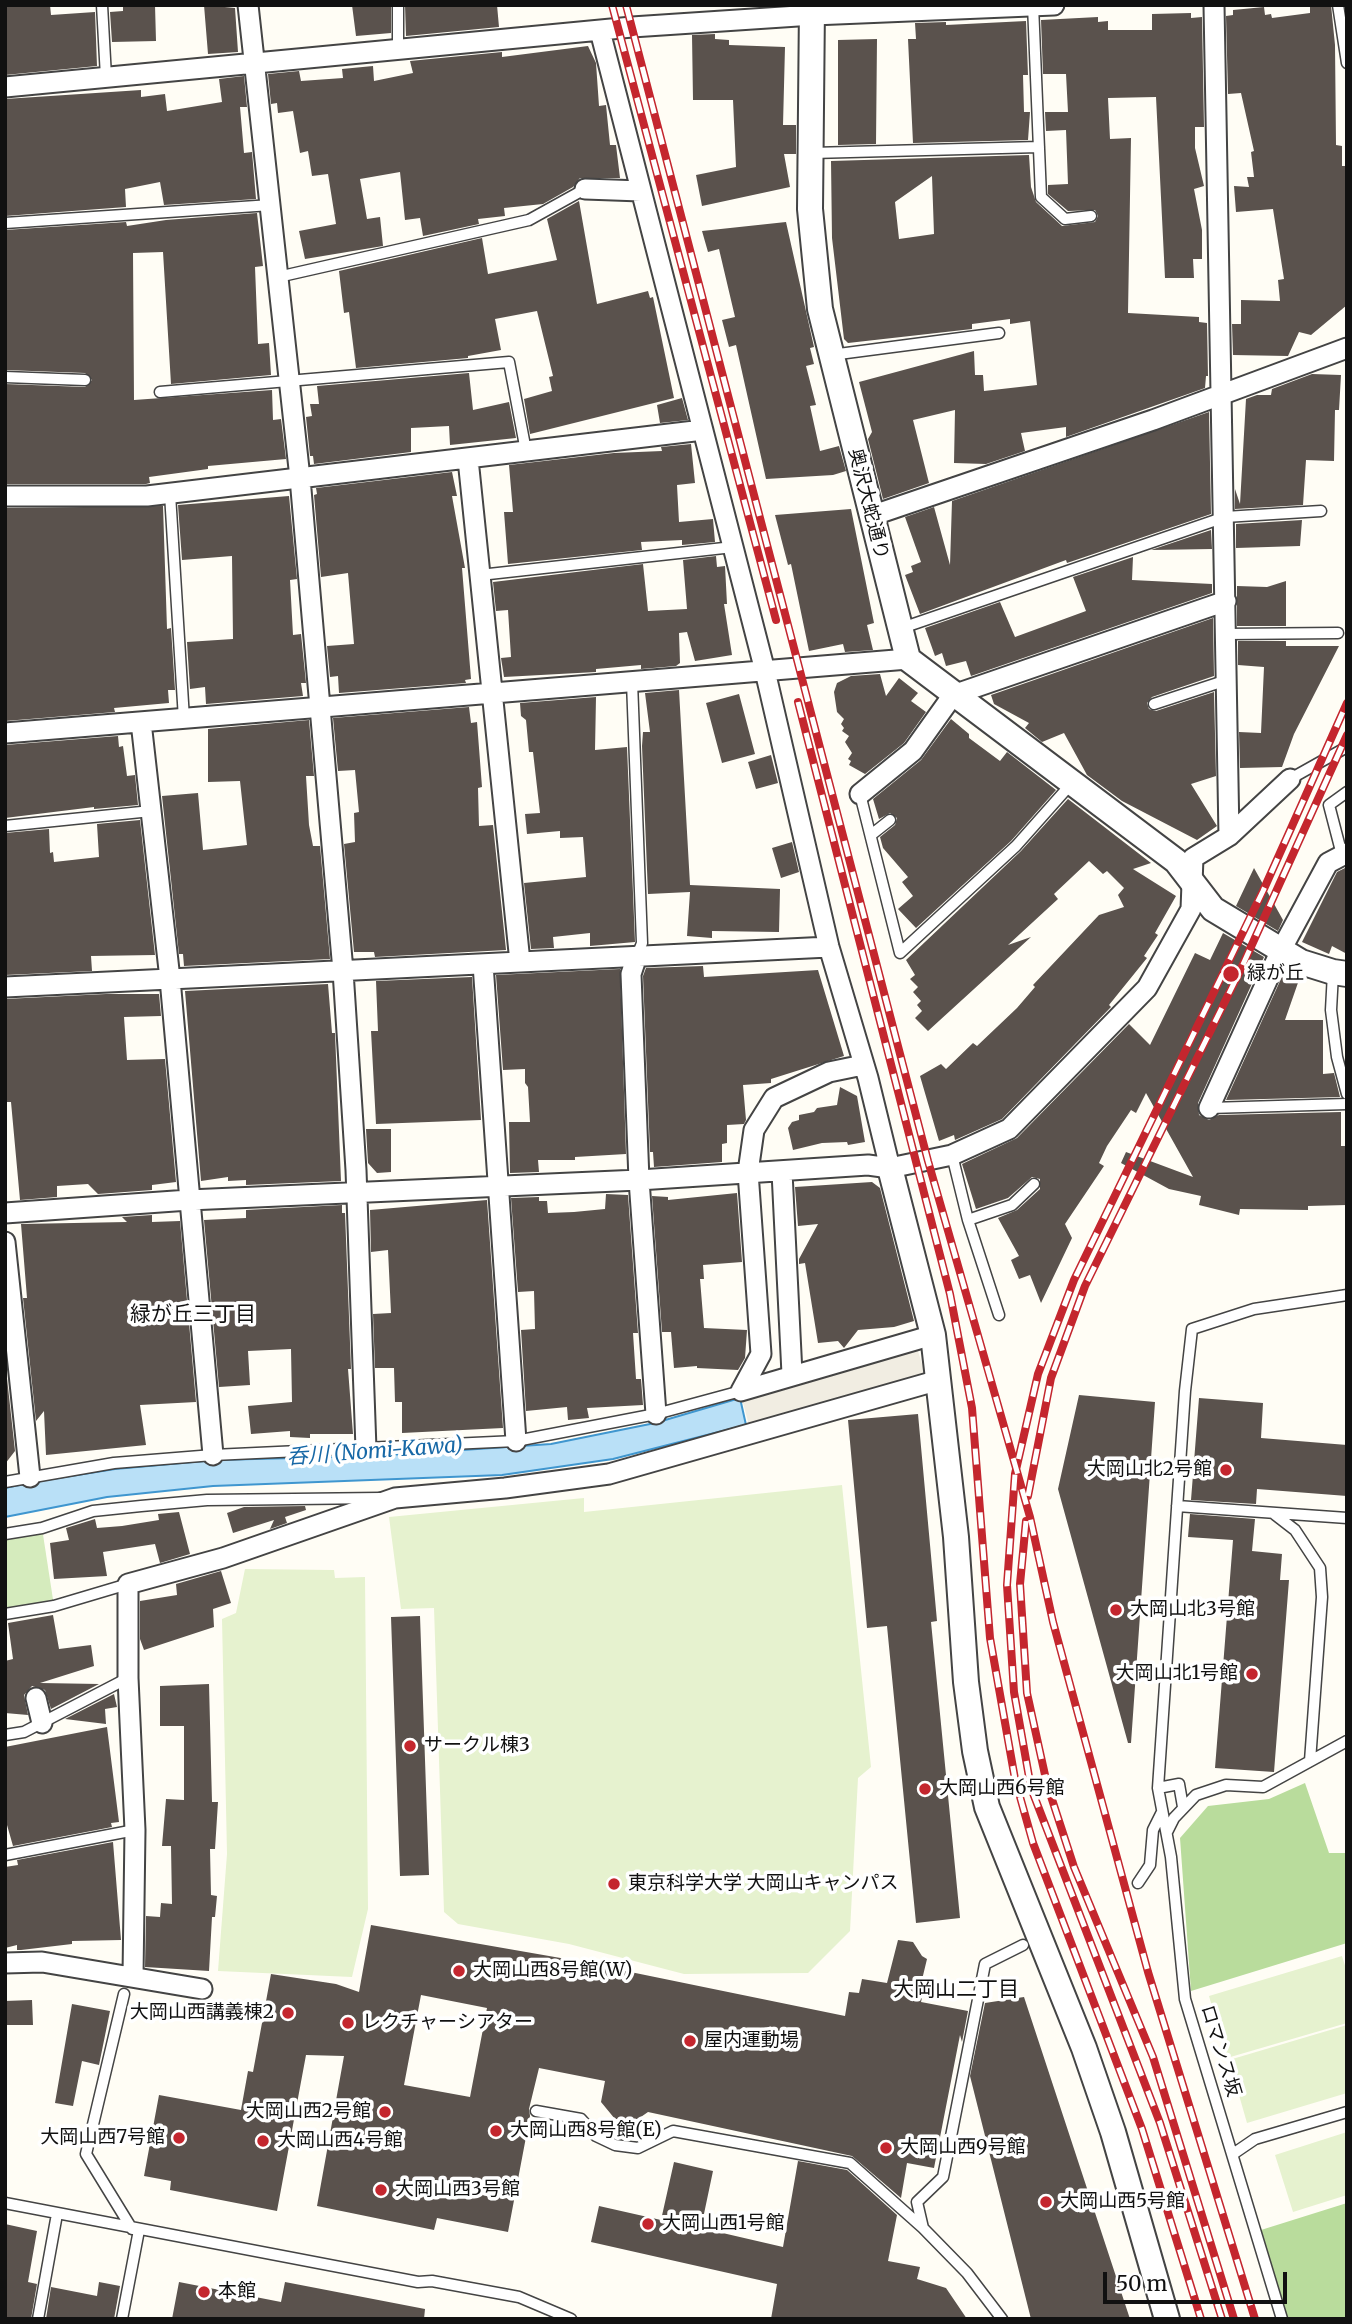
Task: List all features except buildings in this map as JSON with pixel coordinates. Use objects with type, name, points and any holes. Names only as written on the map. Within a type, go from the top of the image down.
[{"type":"street","points":[[248,5],[300,478],[343,971],[357,1193],[366,1449]]},
{"type":"street","points":[[5,87],[813,10],[1054,5]]},
{"type":"street","points":[[1214,5],[1229,836]]},
{"type":"street","name":"奥沢大蛇通り","points":[[813,10],[811,153],[814,252],[820,309],[908,659]]},
{"type":"street","points":[[600,31],[765,671],[829,947],[863,1065],[933,1335],[957,1536],[966,1682],[975,1751],[987,1807],[1088,2060],[1113,2132],[1167,2319]]},
{"type":"street","points":[[584,189],[641,191]]},
{"type":"street","points":[[871,516],[1223,394],[1347,348]]},
{"type":"street","points":[[5,496],[110,498],[170,494],[703,430]]},
{"type":"street","points":[[468,458],[520,962]]},
{"type":"street","points":[[860,794],[913,751],[953,695],[1226,601]]},
{"type":"street","points":[[5,733],[908,659],[1176,861],[1213,909],[1281,950],[1340,973]]},
{"type":"street","points":[[141,722],[170,979],[213,1455]]},
{"type":"street","points":[[5,1213],[189,1200],[639,1180],[868,1166],[890,1168],[952,1155],[1009,1129],[1147,988],[1191,909],[1186,876],[1193,858],[1229,836],[1290,779]]},
{"type":"street","points":[[1209,1108],[1281,950],[1328,863],[1345,854]]},
{"type":"street","points":[[5,987],[829,947]]},
{"type":"street","points":[[637,956],[631,974],[639,1180],[656,1414]]},
{"type":"street","points":[[483,964],[516,1441]]},
{"type":"street","points":[[741,1391],[761,1354],[748,1172],[754,1129],[774,1098],[829,1072],[863,1065]]},
{"type":"street","points":[[782,1172],[792,1374]]},
{"type":"street","points":[[5,1242],[11,1357],[30,1477]]},
{"type":"street","points":[[741,1391],[933,1335]]},
{"type":"street","points":[[129,1985],[135,1830],[128,1678],[128,1584],[223,1558],[395,1499],[609,1474],[939,1380]]},
{"type":"street","points":[[36,1698],[42,1723]]},
{"type":"street","points":[[5,1963],[43,1962],[129,1985],[202,1989]]},
{"type":"lane","points":[[102,5],[106,77]]},
{"type":"lane","points":[[398,5],[398,49]]},
{"type":"lane","points":[[1338,5],[1347,64]]},
{"type":"lane","points":[[1033,6],[1041,197],[1065,219],[1091,216]]},
{"type":"lane","points":[[811,153],[1039,147]]},
{"type":"lane","points":[[278,277],[530,220],[584,189]]},
{"type":"lane","points":[[5,223],[272,205]]},
{"type":"lane","points":[[831,355],[999,333]]},
{"type":"lane","points":[[160,392],[509,362],[526,451]]},
{"type":"lane","points":[[5,377],[85,380]]},
{"type":"lane","points":[[170,494],[184,719]]},
{"type":"lane","points":[[899,629],[1225,517],[1321,511]]},
{"type":"lane","points":[[480,575],[733,547]]},
{"type":"lane","points":[[1226,634],[1338,633]]},
{"type":"lane","points":[[1154,704],[1227,680]]},
{"type":"lane","points":[[632,682],[642,943],[637,956]]},
{"type":"lane","points":[[1290,779],[1347,747]]},
{"type":"lane","points":[[860,794],[900,953],[1016,846],[1071,783]]},
{"type":"lane","points":[[1345,854],[1329,805],[1347,792]]},
{"type":"lane","points":[[5,826],[151,811]]},
{"type":"lane","points":[[871,835],[890,820]]},
{"type":"lane","points":[[1340,973],[1331,1010],[1337,1057],[1347,1094]]},
{"type":"lane","points":[[1209,1108],[1347,1104]]},
{"type":"lane","points":[[952,1155],[968,1220],[999,1315]]},
{"type":"lane","points":[[968,1220],[1012,1205],[1034,1184]]},
{"type":"lane","name":"ロマンス坂","points":[[1282,2319],[1185,1999],[1167,1832],[1158,1788],[1185,1386],[1192,1329],[1254,1309],[1347,1295]]},
{"type":"lane","points":[[5,1482],[114,1463],[213,1455],[516,1441],[656,1414],[741,1391]]},
{"type":"lane","points":[[5,1534],[42,1528],[93,1511],[141,1506],[248,1499],[395,1499]]},
{"type":"lane","points":[[1177,1506],[1347,1518]]},
{"type":"lane","points":[[1273,1513],[1295,1530],[1320,1568],[1322,1597],[1310,1761]]},
{"type":"lane","points":[[5,1614],[54,1606],[128,1584]]},
{"type":"lane","points":[[5,1735],[24,1732],[128,1678]]},
{"type":"lane","points":[[1167,1832],[1183,1807],[1196,1795],[1226,1785],[1263,1787],[1347,1741]]},
{"type":"lane","points":[[1158,1788],[1179,1784],[1183,1807]]},
{"type":"lane","points":[[1138,1883],[1150,1865],[1153,1830],[1163,1811]]},
{"type":"lane","points":[[5,1855],[135,1830]]},
{"type":"lane","points":[[923,2228],[917,2202],[943,2176],[985,1964],[1023,1945]]},
{"type":"lane","points":[[122,2319],[136,2229],[86,2154],[129,1985]]},
{"type":"lane","points":[[536,2111],[581,2119],[596,2136],[615,2145],[638,2148],[673,2131],[850,2163],[923,2228],[967,2273],[1002,2319]]},
{"type":"lane","points":[[1233,2154],[1255,2139],[1347,2112]]},
{"type":"lane","points":[[5,2203],[519,2297],[572,2319]]},
{"type":"lane","points":[[38,2319],[57,2214]]},
{"type":"lane","points":[[545,2307],[546,2319]]},
{"type":"green space","points":[[842,1485],[871,1767],[858,1778],[850,1931],[808,1973],[684,1974],[569,1944],[458,1924],[444,1912],[434,1608],[401,1609],[389,1517],[584,1498],[584,1512]]},
{"type":"green space","points":[[42,1528],[54,1606],[5,1614],[5,1534]]},
{"type":"green space","points":[[245,1569],[334,1570],[335,1578],[365,1577],[368,1909],[352,1977],[218,1971],[227,1854],[222,1619],[236,1613]]},
{"type":"green space","points":[[1305,1783],[1329,1853],[1347,1853],[1347,1943],[1191,1991],[1180,1838],[1208,1806],[1269,1799]]},
{"type":"green space","points":[[1342,1956],[1347,1972],[1347,2023],[1227,2058],[1209,1996]]},
{"type":"green space","points":[[1347,2025],[1347,2093],[1247,2123],[1229,2060]]},
{"type":"green space","points":[[1347,2132],[1347,2195],[1293,2212],[1275,2155]]},
{"type":"green space","points":[[1347,2203],[1347,2319],[1287,2319],[1261,2230]]},
{"type":"shaded area","points":[[917,1348],[924,1370],[922,1377],[750,1429],[742,1399]]},
{"type":"water","points":[[740,1398],[746,1425],[613,1459],[502,1475],[213,1486],[107,1497],[5,1517],[5,1488],[33,1482],[115,1469],[215,1460],[374,1456],[551,1444],[655,1423]]},
{"type":"railway","points":[[612,5],[776,620]]},
{"type":"railway","points":[[626,5],[928,1161],[1030,1517],[1053,1622],[1148,1972],[1255,2319]]},
{"type":"railway","points":[[798,702],[950,1294],[972,1408],[990,1638],[1015,1779],[1033,1843],[1142,2129],[1201,2319]]},
{"type":"railway","points":[[1222,2319],[1160,2123],[1031,1788],[1014,1692],[1007,1585],[1015,1474],[1038,1374],[1074,1280],[1263,891],[1347,703]]},
{"type":"railway","points":[[1028,1496],[1051,1378],[1085,1286],[1240,971],[1347,735]]},
{"type":"railway","points":[[1026,1521],[1020,1584],[1027,1693],[1047,1784],[1074,1867],[1153,2057],[1234,2319]]},
{"type":"place","name":"緑が丘","points":[[1231,974]]},
{"type":"place","name":"大岡山北2号館","points":[[1226,1470]]},
{"type":"place","name":"大岡山北3号館","points":[[1116,1610]]},
{"type":"place","name":"大岡山北1号館","points":[[1252,1674]]},
{"type":"place","name":"サークル棟3","points":[[410,1746]]},
{"type":"place","name":"大岡山西6号館","points":[[925,1789]]},
{"type":"place","name":"東京科学大学 大岡山キャンパス","points":[[614,1884]]},
{"type":"place","name":"大岡山西8号館(W)","points":[[459,1971]]},
{"type":"place","name":"大岡山西講義棟2","points":[[288,2013]]},
{"type":"place","name":"レクチャーシアター","points":[[348,2023]]},
{"type":"place","name":"屋内運動場","points":[[690,2041]]},
{"type":"place","name":"大岡山西2号館","points":[[385,2112]]},
{"type":"place","name":"大岡山西8号館(E)","points":[[496,2131]]},
{"type":"place","name":"大岡山西7号館","points":[[179,2138]]},
{"type":"place","name":"大岡山西4号館","points":[[263,2141]]},
{"type":"place","name":"大岡山西9号館","points":[[886,2148]]},
{"type":"place","name":"大岡山西3号館","points":[[381,2190]]},
{"type":"place","name":"大岡山西5号館","points":[[1046,2202]]},
{"type":"place","name":"大岡山西1号館","points":[[648,2224]]},
{"type":"place","name":"本館","points":[[204,2292]]},
{"type":"district","name":"緑が丘三丁目","points":[[193,1315]]},
{"type":"district","name":"大岡山二丁目","points":[[956,1990]]},
{"type":"water label","name":"呑川 (Nomi-Kawa)","points":[[375,1452]]}]
